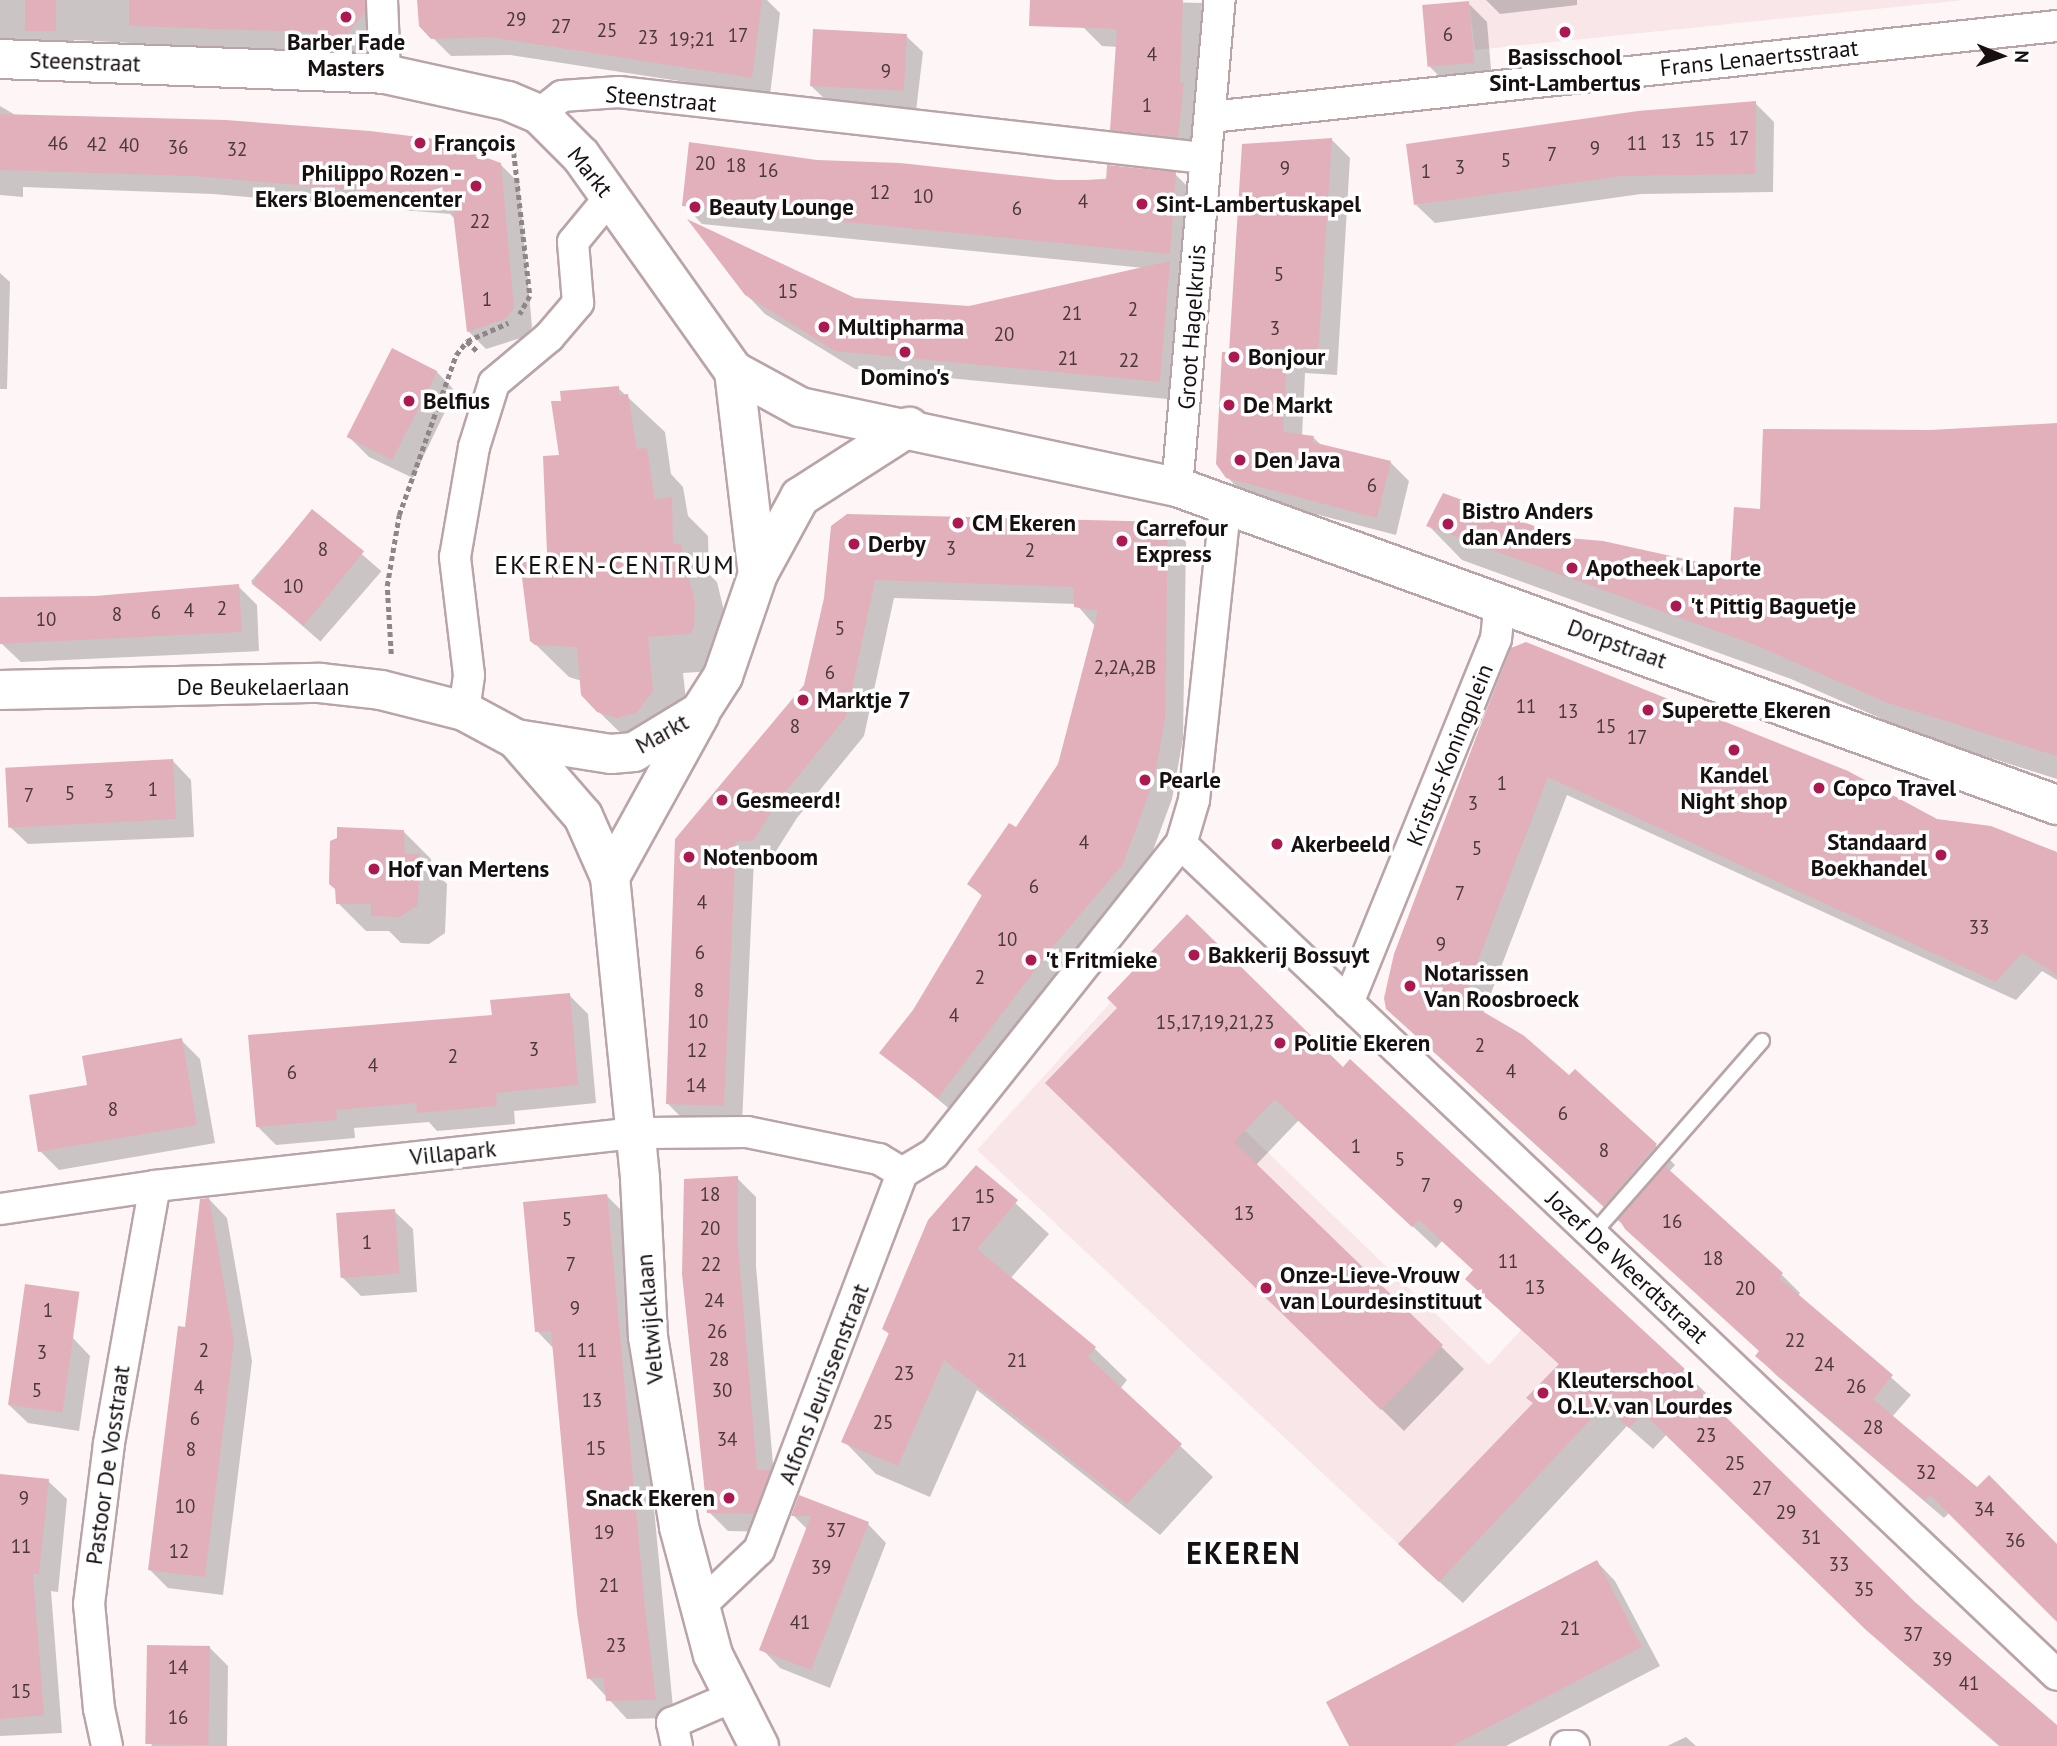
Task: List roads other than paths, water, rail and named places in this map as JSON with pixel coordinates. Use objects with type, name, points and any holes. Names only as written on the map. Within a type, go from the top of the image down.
[{"type":"main road","name":"Steenstraat","points":[[0,59],[385,74],[508,101],[539,114]]},
{"type":"main road","name":"Markt","points":[[539,114],[580,156],[734,371],[800,407],[909,427],[1177,486]]},
{"type":"main road","name":"Markt","points":[[734,371],[758,574]]},
{"type":"main road","name":"Markt","points":[[516,739],[611,754],[634,752],[700,712],[723,677],[758,574],[800,497],[909,427]]},
{"type":"main road","name":"Dorpstraat","points":[[1177,486],[1500,600],[2057,804]]},
{"type":"main road","name":"De Beukelaerlaan","points":[[0,690],[320,683],[381,690],[464,712],[516,739]]},
{"type":"main road","points":[[610,877],[700,712]]},
{"type":"main road","name":"Veltwijcklaan","points":[[516,739],[583,816],[610,877],[636,1133],[648,1337],[698,1608],[732,1697],[759,1746]]},
{"type":"street","points":[[382,0],[385,74]]},
{"type":"street","name":"Groot Hagelkruis","points":[[1177,486],[1220,0]]},
{"type":"street","name":"Frans Lenaertsstraat","points":[[1211,117],[2057,26]]},
{"type":"street","name":"Steenstraat","points":[[539,114],[562,96],[619,92],[1204,158]]},
{"type":"street","points":[[464,712],[469,675],[456,557],[474,447],[494,383],[549,337],[578,303],[573,242],[610,197]]},
{"type":"street","points":[[902,1173],[934,1154],[1181,844],[1194,800],[1226,503]]},
{"type":"street","name":"Kristus-Koningplein","points":[[1348,1003],[1496,639],[1500,600]]},
{"type":"street","points":[[1181,844],[1348,1003]]},
{"type":"street","name":"Jozef De Weerdtstraat","points":[[1348,1003],[2057,1675]]},
{"type":"street","name":"Villapark","points":[[0,1209],[155,1186],[636,1133],[747,1132],[879,1159],[902,1173]]},
{"type":"street","name":"Alfons Jeurissenstraat","points":[[698,1608],[759,1550],[902,1173]]},
{"type":"street","name":"Pastoor De Vosstraat","points":[[107,1746],[99,1709],[89,1604],[108,1443],[155,1186]]},
{"type":"street","points":[[677,1746],[672,1723],[732,1697]]},
{"type":"lane","points":[[1592,1234],[1762,1041]]},
{"type":"place","name":"Barber Fade Masters","points":[[346,17]]},
{"type":"place","name":"Basisschool Sint-Lambertus","points":[[1565,32]]},
{"type":"place","name":"François","points":[[420,143]]},
{"type":"place","name":"Philippo Rozen - Ekers Bloemencenter","points":[[476,186]]},
{"type":"place","name":"Sint-Lambertuskapel","points":[[1142,204]]},
{"type":"place","name":"Beauty Lounge","points":[[695,207]]},
{"type":"place","name":"Multipharma","points":[[824,327]]},
{"type":"place","name":"Domino's","points":[[905,352]]},
{"type":"place","name":"Bonjour","points":[[1234,357]]},
{"type":"place","name":"Belfius","points":[[409,401]]},
{"type":"place","name":"De Markt","points":[[1229,405]]},
{"type":"place","name":"Den Java","points":[[1240,460]]},
{"type":"place","name":"CM Ekeren","points":[[958,523]]},
{"type":"place","name":"Bistro Anders dan Anders","points":[[1448,524]]},
{"type":"place","name":"Carrefour Express","points":[[1122,541]]},
{"type":"place","name":"Derby","points":[[854,544]]},
{"type":"place","name":"Apotheek Laporte","points":[[1572,568]]},
{"type":"place","name":"'t Pittig Baguetje","points":[[1676,606]]},
{"type":"place","name":"Marktje 7","points":[[803,700]]},
{"type":"place","name":"Superette Ekeren","points":[[1648,710]]},
{"type":"place","name":"Kandel Night shop","points":[[1734,750]]},
{"type":"place","name":"Pearle","points":[[1145,780]]},
{"type":"place","name":"Copco Travel","points":[[1819,788]]},
{"type":"place","name":"Gesmeerd!","points":[[722,800]]},
{"type":"place","name":"Akerbeeld","points":[[1277,844]]},
{"type":"place","name":"Standaard Boekhandel","points":[[1941,855]]},
{"type":"place","name":"Notenboom","points":[[689,857]]},
{"type":"place","name":"Hof van Mertens","points":[[374,869]]},
{"type":"place","name":"Bakkerij Bossuyt","points":[[1194,955]]},
{"type":"place","name":"'t Fritmieke","points":[[1031,960]]},
{"type":"place","name":"Notarissen Van Roosbroeck","points":[[1410,986]]},
{"type":"place","name":"Politie Ekeren","points":[[1280,1043]]},
{"type":"place","name":"Onze-Lieve-Vrouw van Lourdesinstituut","points":[[1266,1288]]},
{"type":"place","name":"Kleuterschool O.L.V. van Lourdes","points":[[1543,1393]]},
{"type":"place","name":"Snack Ekeren","points":[[729,1498]]},
{"type":"district","name":"EKEREN-CENTRUM","points":[[615,565]]},
{"type":"district","name":"EKEREN","points":[[1244,1553]]}]
